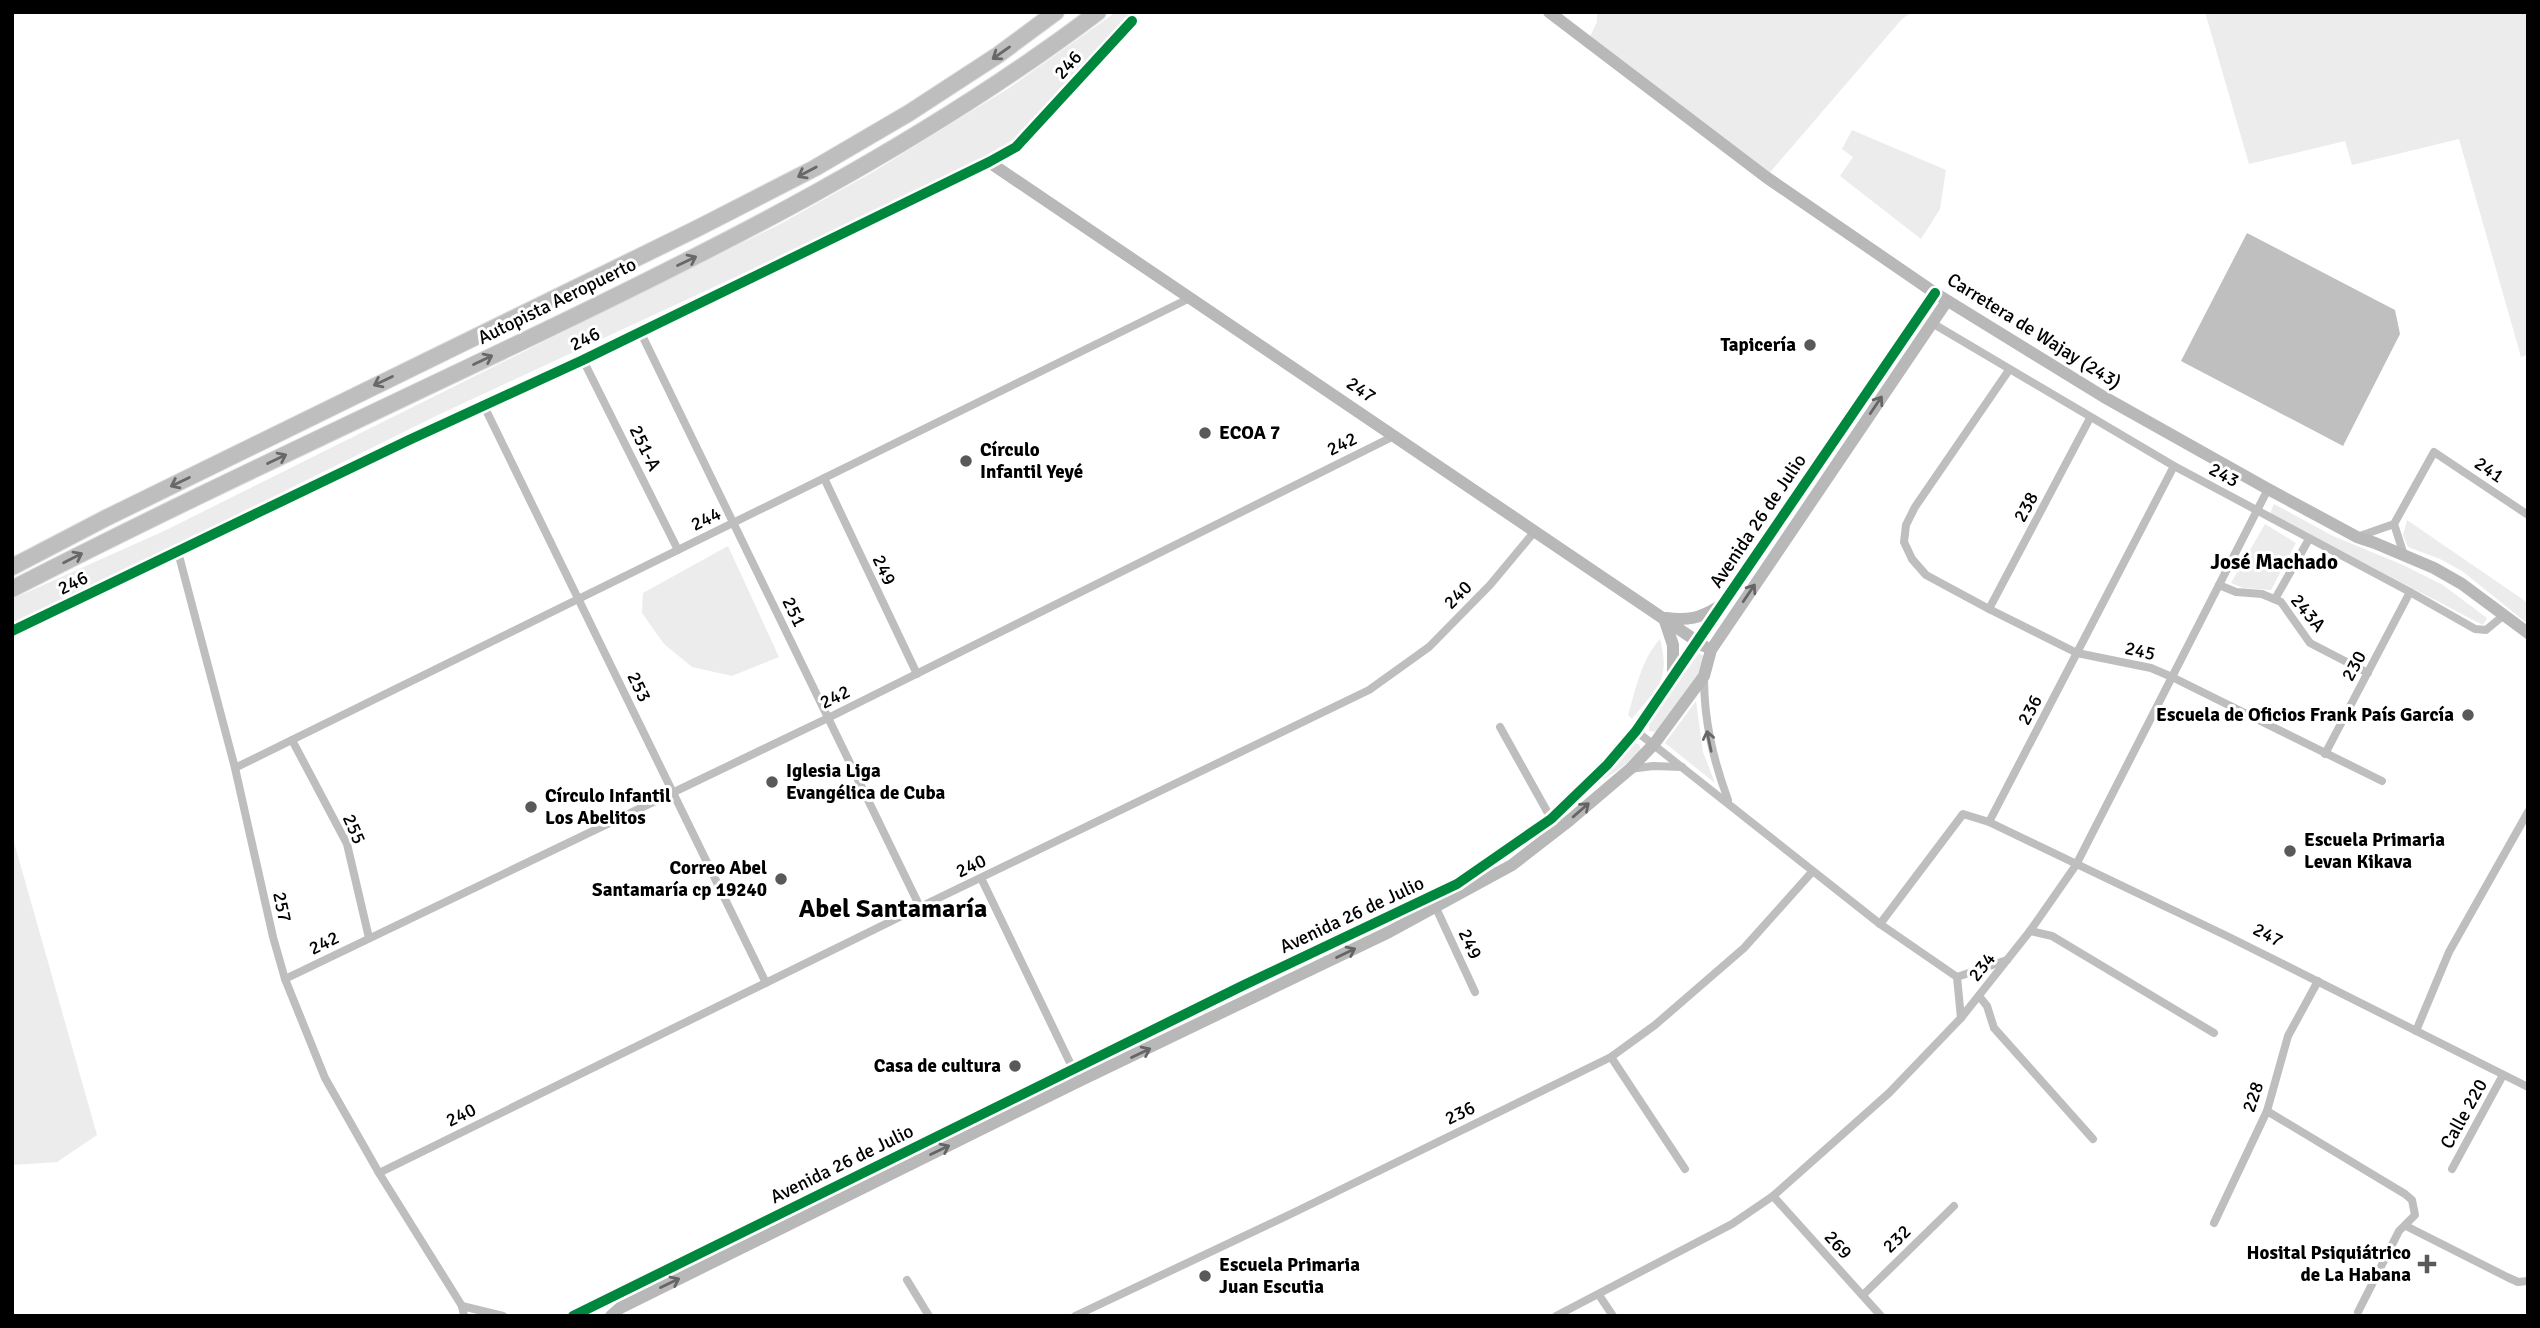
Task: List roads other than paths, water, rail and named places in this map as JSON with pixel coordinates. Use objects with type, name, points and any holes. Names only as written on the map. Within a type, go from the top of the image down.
[{"type":"highway","name":"Autopista Aeropuerto","points":[[12,567],[106,518],[814,169],[909,113],[998,55],[1056,12]]},
{"type":"highway","name":"Autopista Aeropuerto","points":[[12,589],[116,536],[562,323],[818,193],[920,133],[1098,12]]},
{"type":"street","name":"Carretera de Wajay (243)","points":[[1549,12],[1766,177],[1947,301],[2104,397],[2269,489],[2357,537],[2434,568],[2462,584],[2528,633]]},
{"type":"street","name":"246","points":[[12,631],[989,162],[1016,147],[1132,21]]},
{"type":"street","name":"247","points":[[989,162],[1711,650]]},
{"type":"street","name":"Avenida 26 de Julio","points":[[1076,1075],[1436,908],[1512,865],[1554,825],[1636,731],[1935,293]]},
{"type":"street","name":"244","points":[[235,768],[1190,298]]},
{"type":"street","name":"Avenida 26 de Julio","points":[[573,1316],[905,1160],[1076,1075],[1457,884],[1554,825],[1629,769],[1654,744],[1704,676],[1711,650],[1947,301]]},
{"type":"street","name":"243","points":[[1932,323],[2174,466],[2474,629],[2486,630],[2504,615]]},
{"type":"street","name":"251","points":[[640,331],[920,907]]},
{"type":"street","name":"251-A","points":[[583,359],[678,550]]},
{"type":"street","name":"245","points":[[2009,370],[1915,507],[1906,525],[1904,542],[1912,559],[1926,575],[1989,610],[2077,653],[2151,668],[2382,780]]},
{"type":"street","name":"253","points":[[483,404],[766,983]]},
{"type":"street","name":"238","points":[[1989,610],[2090,418]]},
{"type":"street","name":"242","points":[[285,979],[828,718],[1394,436]]},
{"type":"street","points":[[1830,447],[1842,456]]},
{"type":"street","name":"241","points":[[2393,524],[2434,452],[2528,515]]},
{"type":"street","name":"236","points":[[1989,822],[2174,466]]},
{"type":"street","name":"249","points":[[824,478],[916,674]]},
{"type":"street","name":"234","points":[[1556,1316],[1732,1224],[1773,1196],[1889,1093],[1961,1018],[2030,931],[2076,864],[2269,489]]},
{"type":"street","points":[[2357,537],[2393,524],[2404,555]]},
{"type":"street","name":"240","points":[[379,1173],[1369,690],[1429,647],[1490,585],[1535,531]]},
{"type":"street","points":[[2275,598],[2309,539]]},
{"type":"street","name":"257","points":[[178,552],[235,768],[285,979],[325,1078],[379,1173],[462,1306],[464,1316]]},
{"type":"street","name":"243A","points":[[2219,585],[2236,592],[2275,598],[2290,611],[2310,643],[2368,673]]},
{"type":"street","name":"230","points":[[2325,754],[2410,592]]},
{"type":"street","points":[[1673,680],[1673,645],[1664,618],[1687,621],[1722,605]]},
{"type":"street","points":[[1704,676],[1704,711],[1708,736],[1714,763],[1729,803]]},
{"type":"street","points":[[1500,726],[1554,825]]},
{"type":"street","points":[[1636,731],[1812,872],[1957,977],[1961,1018]]},
{"type":"street","name":"255","points":[[292,740],[347,845],[369,938]]},
{"type":"street","points":[[1629,769],[1684,767]]},
{"type":"street","points":[[2416,1031],[2449,951],[2528,812]]},
{"type":"street","points":[[1880,923],[1963,814],[1989,822]]},
{"type":"street","name":"247","points":[[1989,822],[2318,981],[2528,1087]]},
{"type":"street","name":"236","points":[[1075,1316],[1611,1057],[1655,1026],[1744,948],[1812,872]]},
{"type":"street","points":[[981,878],[1076,1075]]},
{"type":"street","name":"249","points":[[1436,908],[1475,992]]},
{"type":"street","points":[[2030,931],[2052,936],[2214,1033]]},
{"type":"street","points":[[1957,977],[2008,959]]},
{"type":"street","name":"228","points":[[2214,1223],[2267,1111],[2288,1036],[2318,981]]},
{"type":"street","points":[[1979,996],[1987,1006],[1994,1028],[2093,1139]]},
{"type":"street","points":[[1611,1057],[1685,1169]]},
{"type":"street","name":"Calle 220","points":[[2452,1169],[2503,1075]]},
{"type":"street","points":[[2267,1111],[2405,1194],[2415,1207],[2415,1214],[2399,1231],[2358,1312]]},
{"type":"street","name":"Avenida 26 de Julio","points":[[611,1316],[620,1308],[859,1182]]},
{"type":"street","name":"269","points":[[1773,1196],[1881,1316]]},
{"type":"street","name":"232","points":[[1863,1295],[1954,1206]]},
{"type":"street","points":[[2406,1226],[2518,1282],[2528,1281]]},
{"type":"street","points":[[907,1280],[929,1316]]},
{"type":"street","points":[[1599,1295],[1614,1316]]},
{"type":"street","points":[[462,1306],[503,1316]]},
{"type":"place","name":"Tapicería","points":[[1810,345]]},
{"type":"place","name":"ECOA 7","points":[[1205,433]]},
{"type":"place","name":"Círculo Infantil Yeyé","points":[[966,461]]},
{"type":"place","name":"Escuela de Oficios Frank País García","points":[[2468,715]]},
{"type":"place","name":"Iglesia Liga Evangélica de Cuba","points":[[772,782]]},
{"type":"place","name":"Círculo Infantil Los Abelitos","points":[[531,807]]},
{"type":"place","name":"Escuela Primaria Levan Kikava","points":[[2290,851]]},
{"type":"place","name":"Correo Abel Santamaría cp 19240","points":[[781,879]]},
{"type":"place","name":"Casa de cultura","points":[[1015,1066]]},
{"type":"place","name":"Hosital Psiquiátrico de La Habana","points":[[2427,1264]]},
{"type":"place","name":"Escuela Primaria Juan Escutia","points":[[1205,1276]]},
{"type":"district","name":"José Machado","points":[[2274,562]]},
{"type":"district","name":"Abel Santamaría","points":[[893,909]]}]
